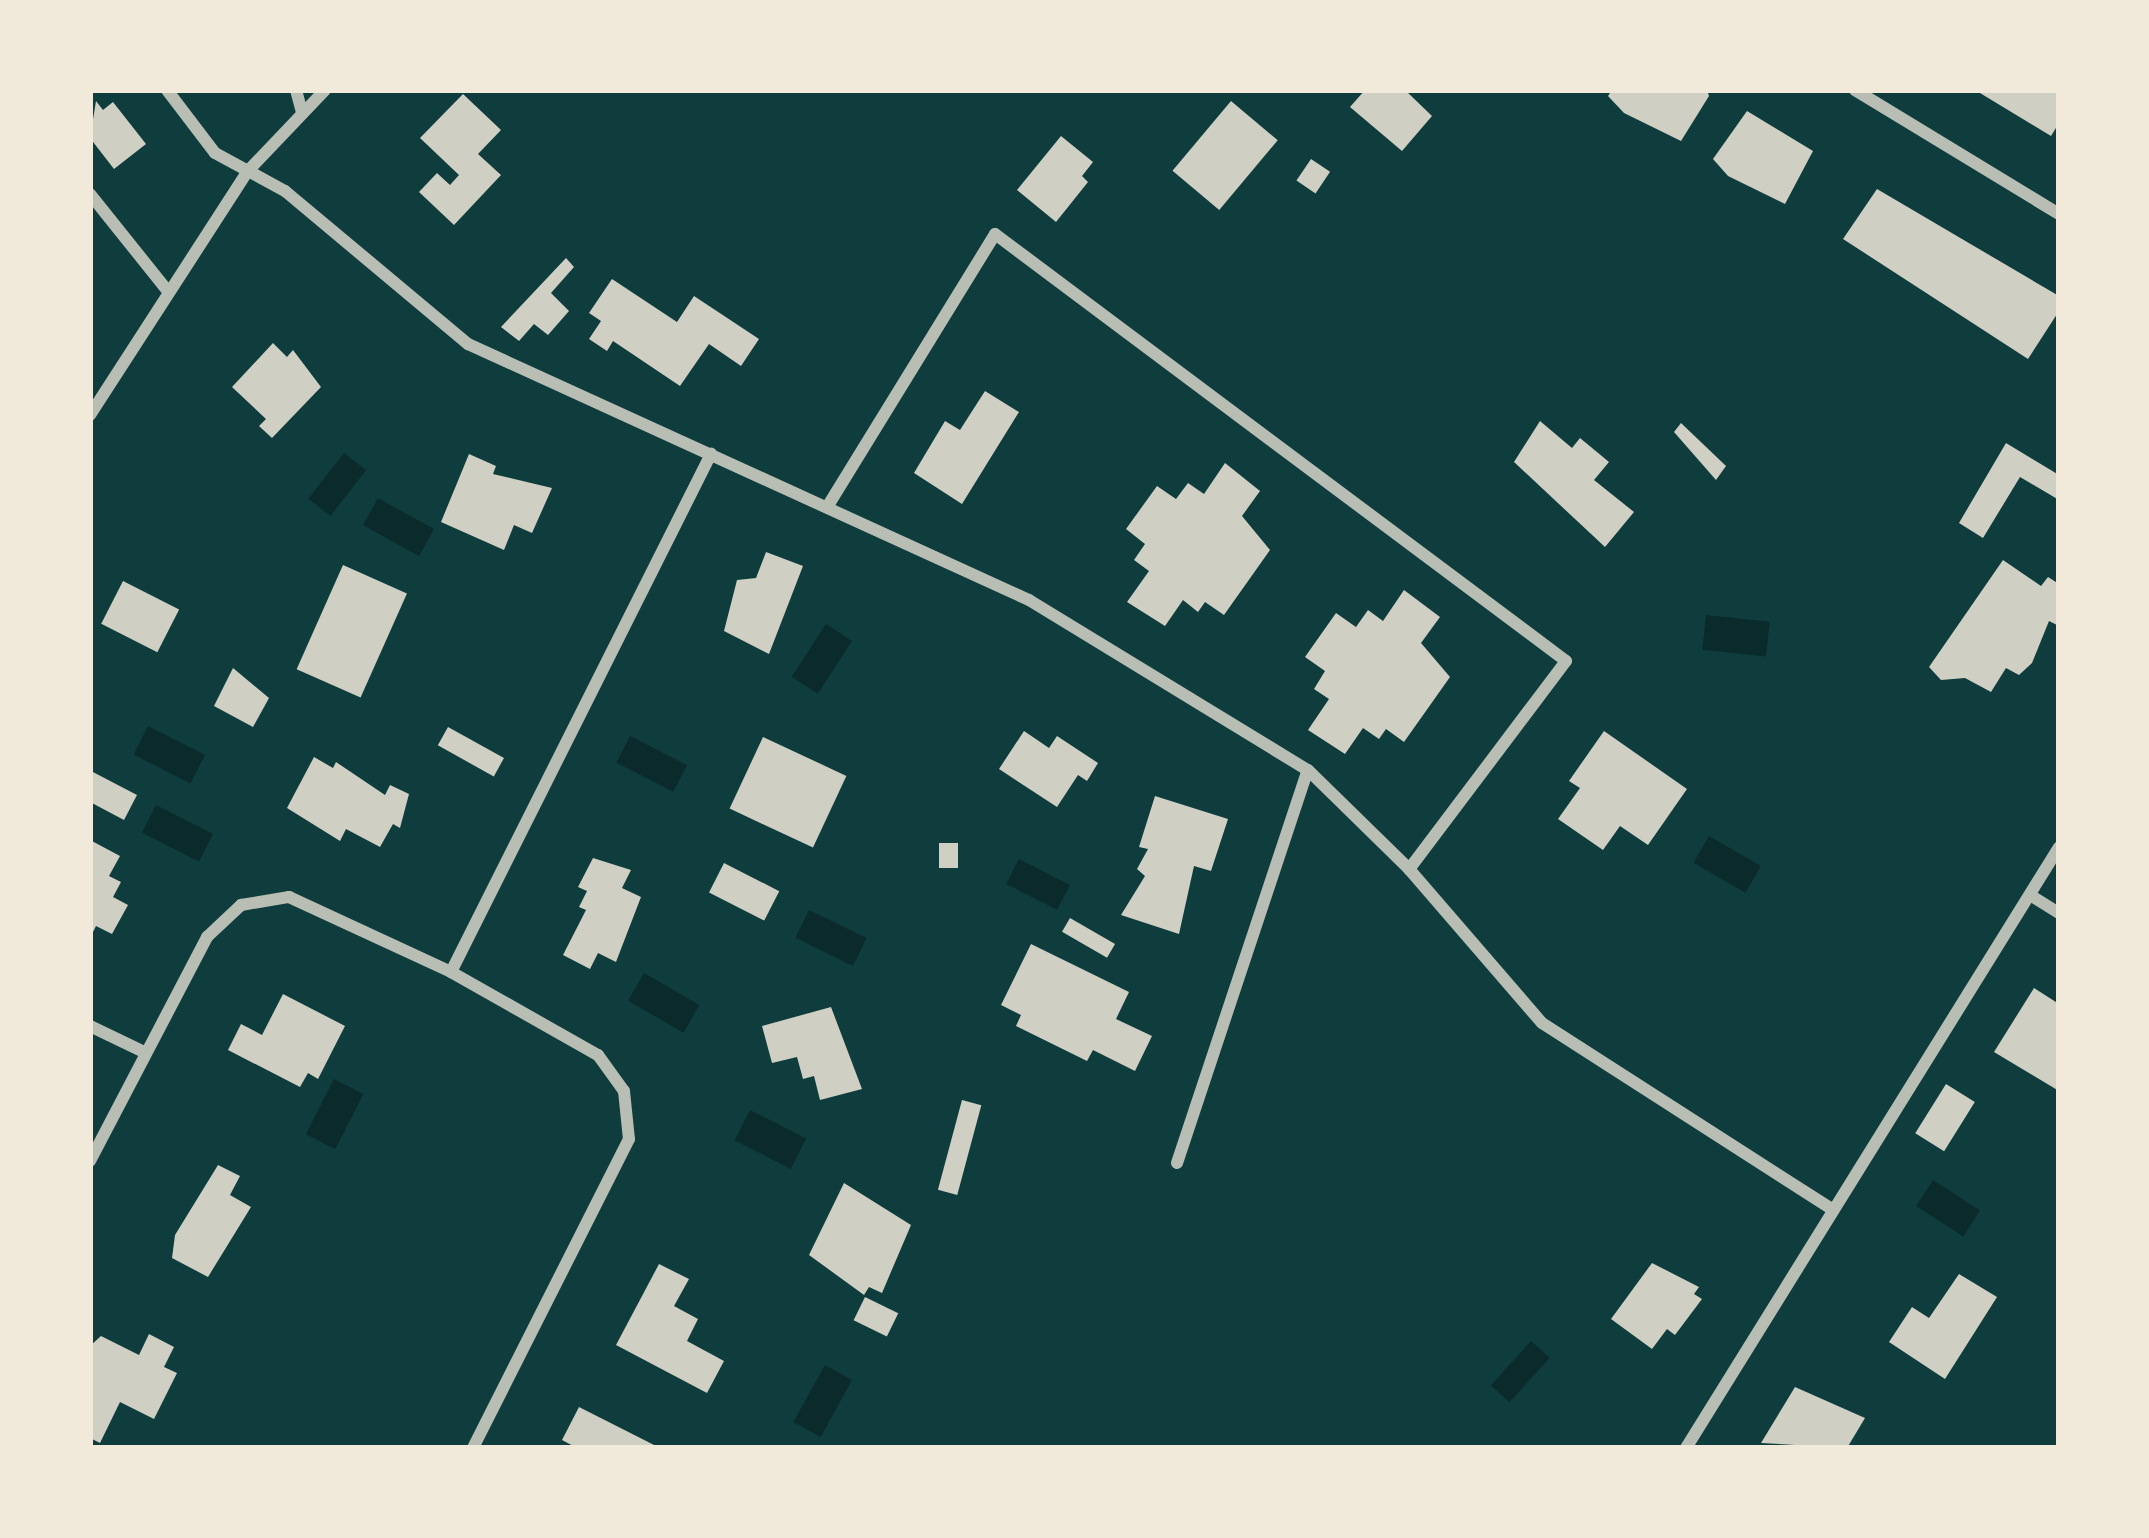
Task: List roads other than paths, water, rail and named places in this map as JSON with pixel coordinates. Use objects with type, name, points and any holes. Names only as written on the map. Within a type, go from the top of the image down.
[{"type":"street","points":[[167,90],[215,153],[285,190],[468,344],[829,504],[1029,600],[1308,770],[1409,869],[1543,1023],[1833,1210]]},
{"type":"street","points":[[296,90],[302,112]]},
{"type":"street","points":[[90,415],[166,290],[247,172],[325,90]]},
{"type":"street","points":[[1855,90],[2059,214]]},
{"type":"street","points":[[90,194],[166,290]]},
{"type":"street","points":[[829,504],[995,234],[1566,661],[1409,869]]},
{"type":"street","points":[[451,972],[711,454]]},
{"type":"street","points":[[1177,1162],[1308,770]]},
{"type":"street","points":[[1686,1448],[2059,847]]},
{"type":"street","points":[[2030,895],[2059,913]]},
{"type":"street","points":[[90,1161],[207,937],[241,904],[289,897],[451,972],[598,1055],[624,1091],[629,1139],[473,1448]]},
{"type":"street","points":[[90,1026],[145,1052]]},
{"type":"water","points":[[344,453],[366,470],[330,516],[308,499]]},
{"type":"water","points":[[378,498],[434,529],[419,556],[363,525]]},
{"type":"water","points":[[1706,615],[1770,622],[1766,656],[1702,650]]},
{"type":"water","points":[[826,624],[852,641],[818,694],[792,677]]},
{"type":"water","points":[[148,726],[205,755],[190,784],[133,755]]},
{"type":"water","points":[[630,736],[687,765],[673,792],[616,763]]},
{"type":"water","points":[[156,805],[213,834],[199,862],[142,833]]},
{"type":"water","points":[[1709,836],[1761,866],[1745,893],[1694,863]]},
{"type":"water","points":[[1019,859],[1070,885],[1057,910],[1006,884]]},
{"type":"water","points":[[809,910],[867,938],[853,966],[795,938]]},
{"type":"water","points":[[644,973],[699,1005],[683,1033],[628,1001]]},
{"type":"water","points":[[334,1079],[363,1094],[335,1149],[306,1134]]},
{"type":"water","points":[[750,1110],[806,1139],[791,1169],[735,1140]]},
{"type":"water","points":[[1933,1180],[1980,1210],[1963,1236],[1916,1206]]},
{"type":"water","points":[[1531,1341],[1550,1358],[1509,1402],[1491,1386]]},
{"type":"water","points":[[825,1365],[852,1380],[821,1437],[793,1422]]}]
